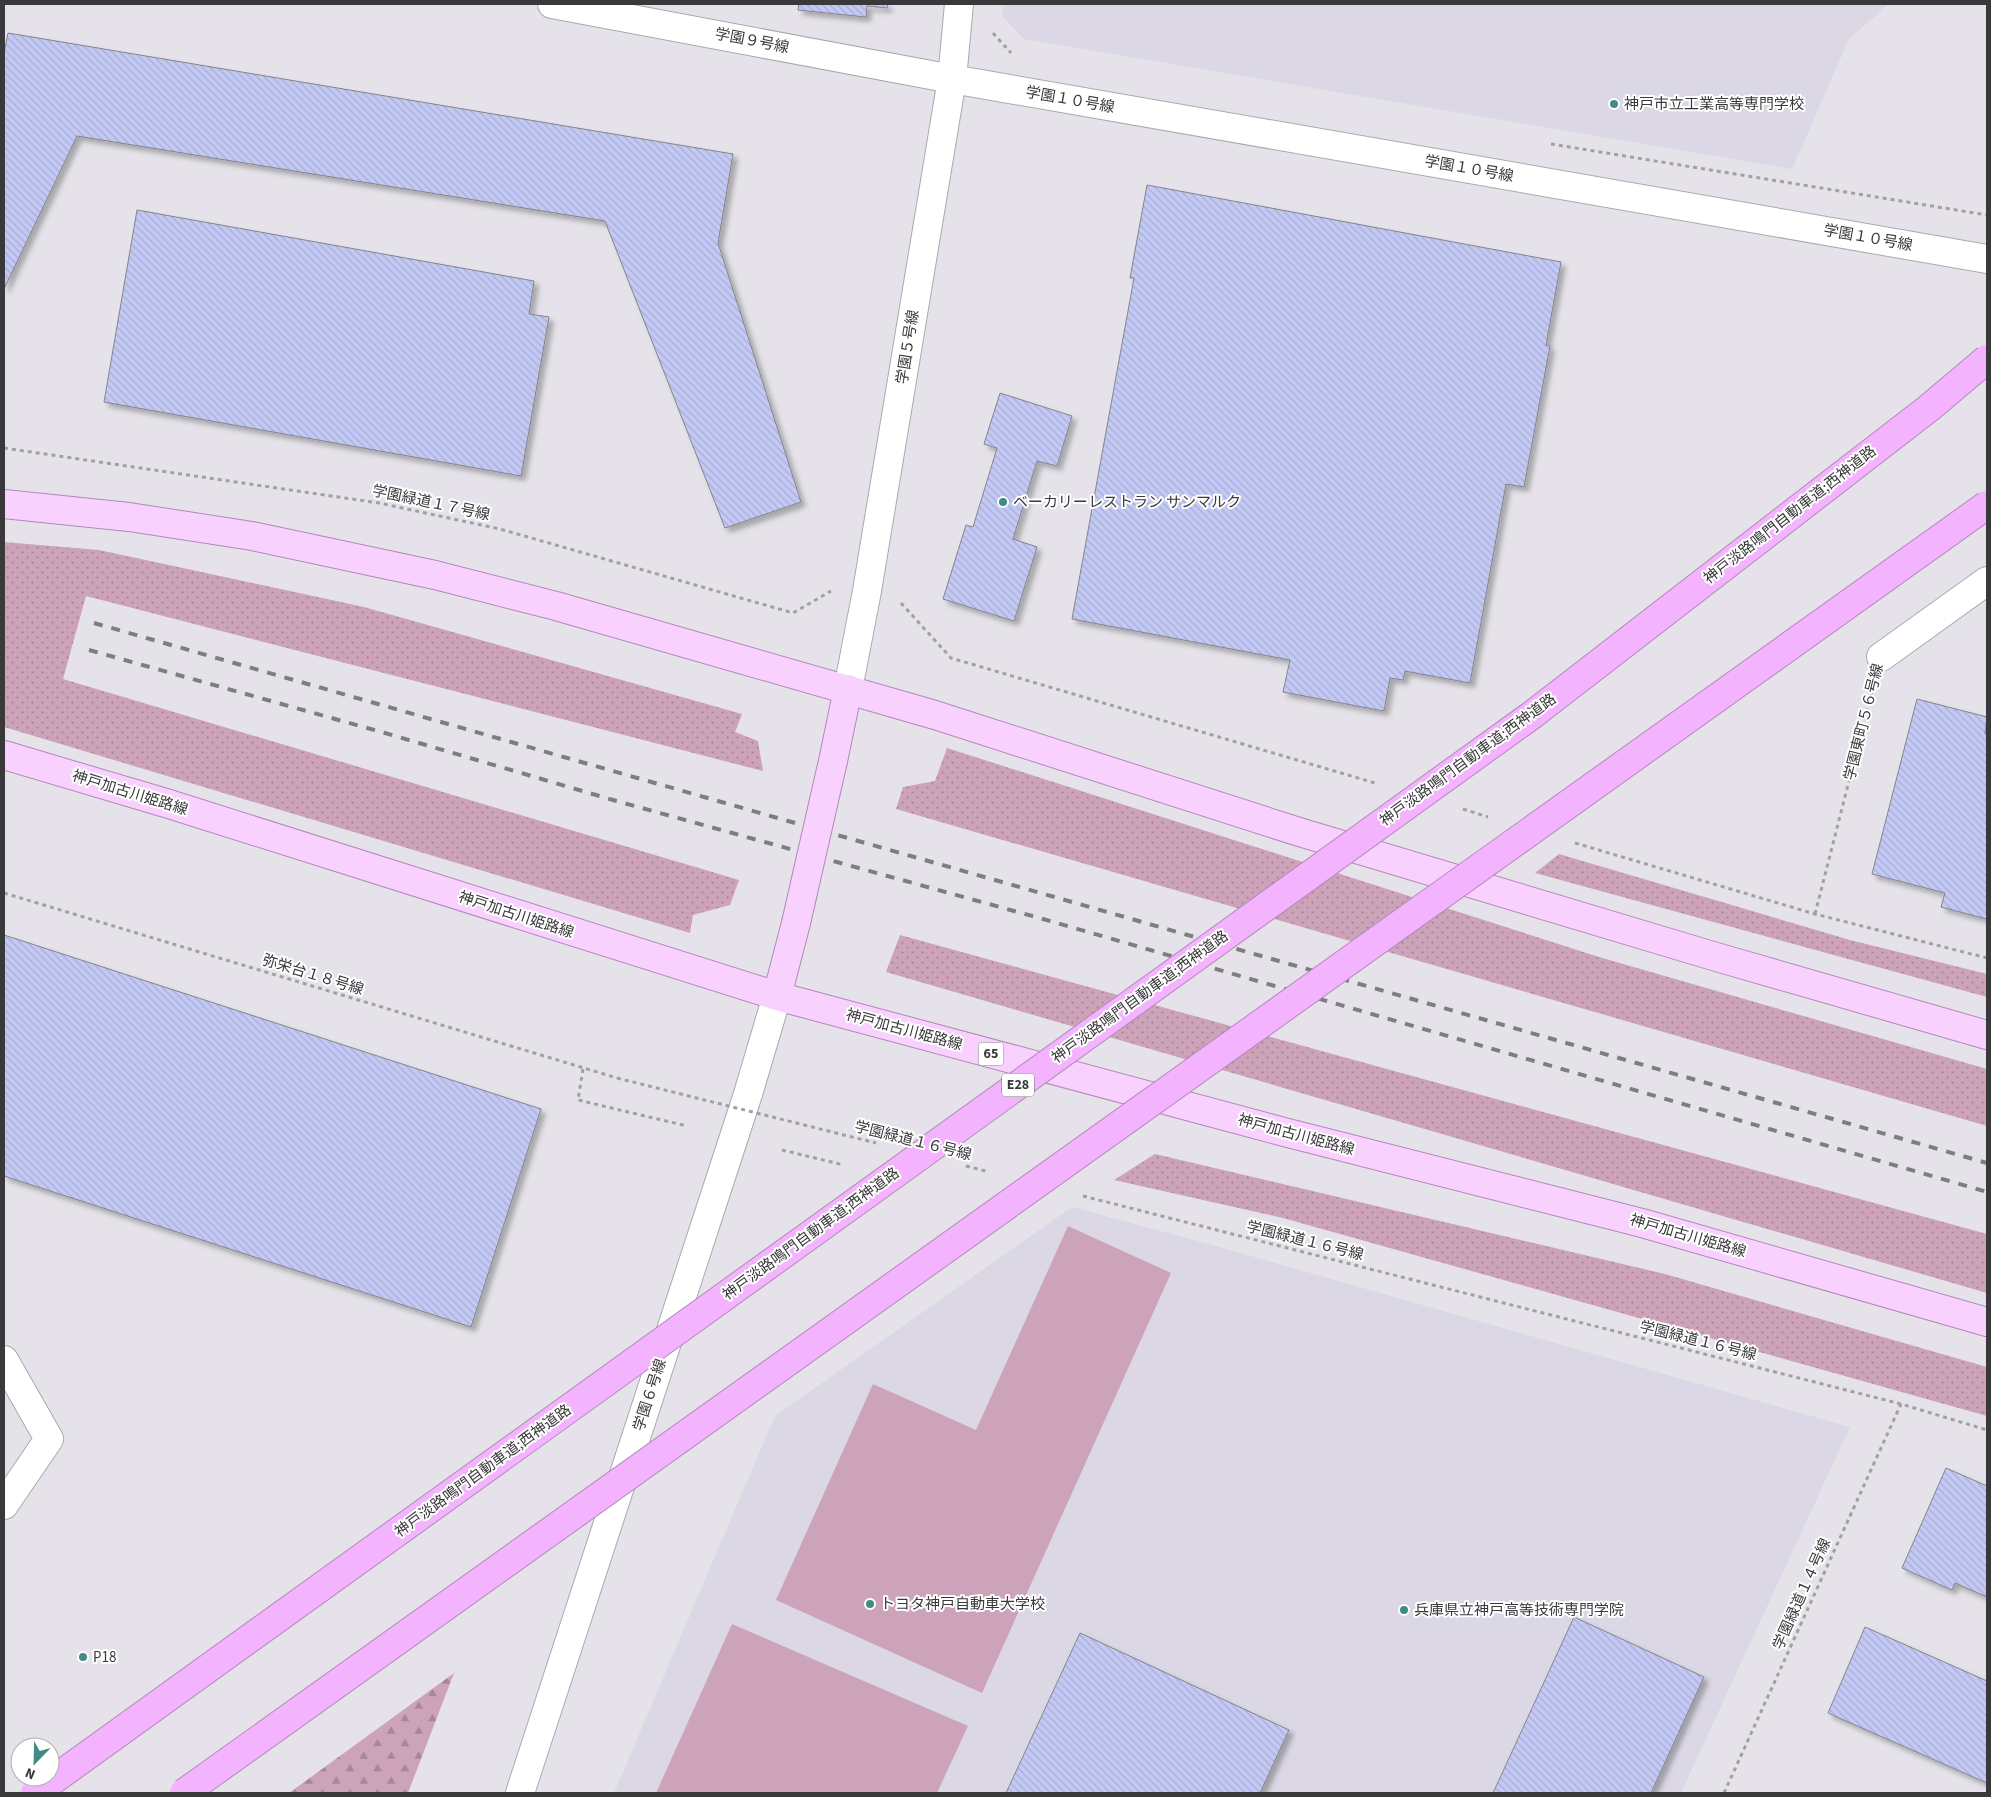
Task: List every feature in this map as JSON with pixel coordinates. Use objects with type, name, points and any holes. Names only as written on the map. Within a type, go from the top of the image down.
[{"type":"highway","name":"神戸淡路鳴門自動車道;西神道路","points":[[35,1793],[1532,715],[1929,408],[1987,359]]},
{"type":"highway","points":[[184,1793],[1987,506]]},
{"type":"main road","points":[[4,504],[129,517],[252,536],[435,575],[566,609],[848,689],[1296,830],[1713,956],[1987,1035]]},
{"type":"main road","points":[[776,996],[796,923],[848,689]]},
{"type":"main road","name":"神戸加古川姫路線","points":[[4,755],[169,804],[776,996],[1284,1132],[1642,1223],[1987,1322]]},
{"type":"street","name":"学園９号線","points":[[552,4],[952,79]]},
{"type":"street","name":"学園５号線","points":[[848,689],[868,591],[952,79],[959,4]]},
{"type":"street","name":"学園１０号線","points":[[952,79],[1987,259]]},
{"type":"street","name":"学園東町５６号線","points":[[1881,657],[1987,581]]},
{"type":"street","name":"学園６号線","points":[[520,1793],[745,1104],[776,996]]},
{"type":"street","points":[[4,1360],[49,1439],[4,1505]]},
{"type":"path","points":[[988,27],[1014,56]]},
{"type":"path","points":[[1545,143],[1987,215]]},
{"type":"path","name":"学園緑道１７号線","points":[[4,448],[379,503],[500,530],[793,613],[838,586]]},
{"type":"path","name":"学園東町５６号線","points":[[1815,914],[1881,657]]},
{"type":"path","name":"弥栄台１８号線","points":[[4,893],[616,1078]]},
{"type":"path","points":[[583,1069],[578,1100],[687,1126]]},
{"type":"path","name":"学園緑道１６号線","points":[[616,1078],[877,1144]]},
{"type":"path","points":[[782,1150],[847,1166]]},
{"type":"path","name":"学園緑道１６号線","points":[[964,1166],[992,1173]]},
{"type":"path","name":"学園緑道１６号線","points":[[1079,1195],[1901,1404],[1987,1430]]},
{"type":"path","name":"学園緑道１４号線","points":[[1724,1793],[1901,1404]]},
{"type":"shaded area","name":"神戸市立工業高等専門学校","points":[[1004,4],[1889,4],[1849,39],[1792,169],[1024,39],[1002,16]]},
{"type":"shaded area","name":"兵庫県立神戸高等技術専門学院","points":[[1072,1207],[1209,1244],[1850,1427],[1681,1793],[614,1793],[775,1416]]},
{"type":"green space","points":[[4,542],[99,550],[364,607],[742,714],[735,732],[758,741],[763,771],[86,596],[63,679],[739,880],[730,905],[693,915],[690,933],[4,727]]},
{"type":"green space","points":[[947,748],[1599,957],[1987,1069],[1987,1126],[896,809],[903,787],[935,781]]},
{"type":"green space","points":[[1559,854],[1850,940],[1987,974],[1987,997],[1535,873]]},
{"type":"green space","points":[[900,935],[1987,1234],[1987,1293],[886,972]]},
{"type":"green space","points":[[1155,1154],[1665,1274],[1987,1367],[1987,1416],[1283,1218],[1114,1180]]},
{"type":"green space","points":[[1068,1226],[1171,1273],[982,1693],[776,1600],[873,1384],[976,1430]]},
{"type":"green space","points":[[732,1624],[968,1726],[937,1793],[656,1793]]},
{"type":"green space","points":[[454,1673],[408,1793],[289,1793]]},
{"type":"building","points":[[799,4],[888,4],[887,8],[867,6],[866,17],[798,10]]},
{"type":"building","points":[[8,33],[733,154],[718,243],[801,502],[725,528],[605,221],[77,136],[4,289],[4,53]]},
{"type":"building","points":[[1147,185],[1561,262],[1546,345],[1550,346],[1524,487],[1506,484],[1470,683],[1405,671],[1403,680],[1390,678],[1384,711],[1283,692],[1290,660],[1072,619],[1134,278],[1130,278]]},
{"type":"building","points":[[137,210],[534,281],[529,314],[549,317],[521,476],[104,402]]},
{"type":"building","points":[[1000,393],[1072,416],[1057,466],[1037,461],[1013,539],[1037,547],[1014,621],[943,599],[966,525],[973,527],[997,448],[984,444]]},
{"type":"building","points":[[1917,699],[1987,717],[1985,734],[1987,734],[1987,919],[1941,907],[1945,893],[1872,874]]},
{"type":"building","points":[[4,935],[541,1109],[471,1327],[4,1176]]},
{"type":"building","points":[[1946,1468],[1987,1486],[1987,1597],[1955,1583],[1952,1590],[1902,1568]]},
{"type":"building","points":[[1574,1617],[1704,1677],[1651,1793],[1493,1793]]},
{"type":"building","points":[[1865,1627],[1987,1681],[1987,1783],[1828,1713]]},
{"type":"building","points":[[1080,1633],[1289,1730],[1260,1793],[1006,1793]]},
{"type":"railway","points":[[94,623],[1987,1163]]},
{"type":"railway","points":[[89,650],[385,733],[613,800],[1043,919],[1987,1192]]},
{"type":"place","name":"神戸市立工業高等専門学校","points":[[1614,104]]},
{"type":"place","name":"ベーカリーレストラン サンマルク","points":[[1003,502]]},
{"type":"place","name":"トヨタ神戸自動車大学校","points":[[870,1604]]},
{"type":"place","name":"兵庫県立神戸高等技術専門学院","points":[[1404,1610]]},
{"type":"place","name":"P18","points":[[83,1657]]}]
